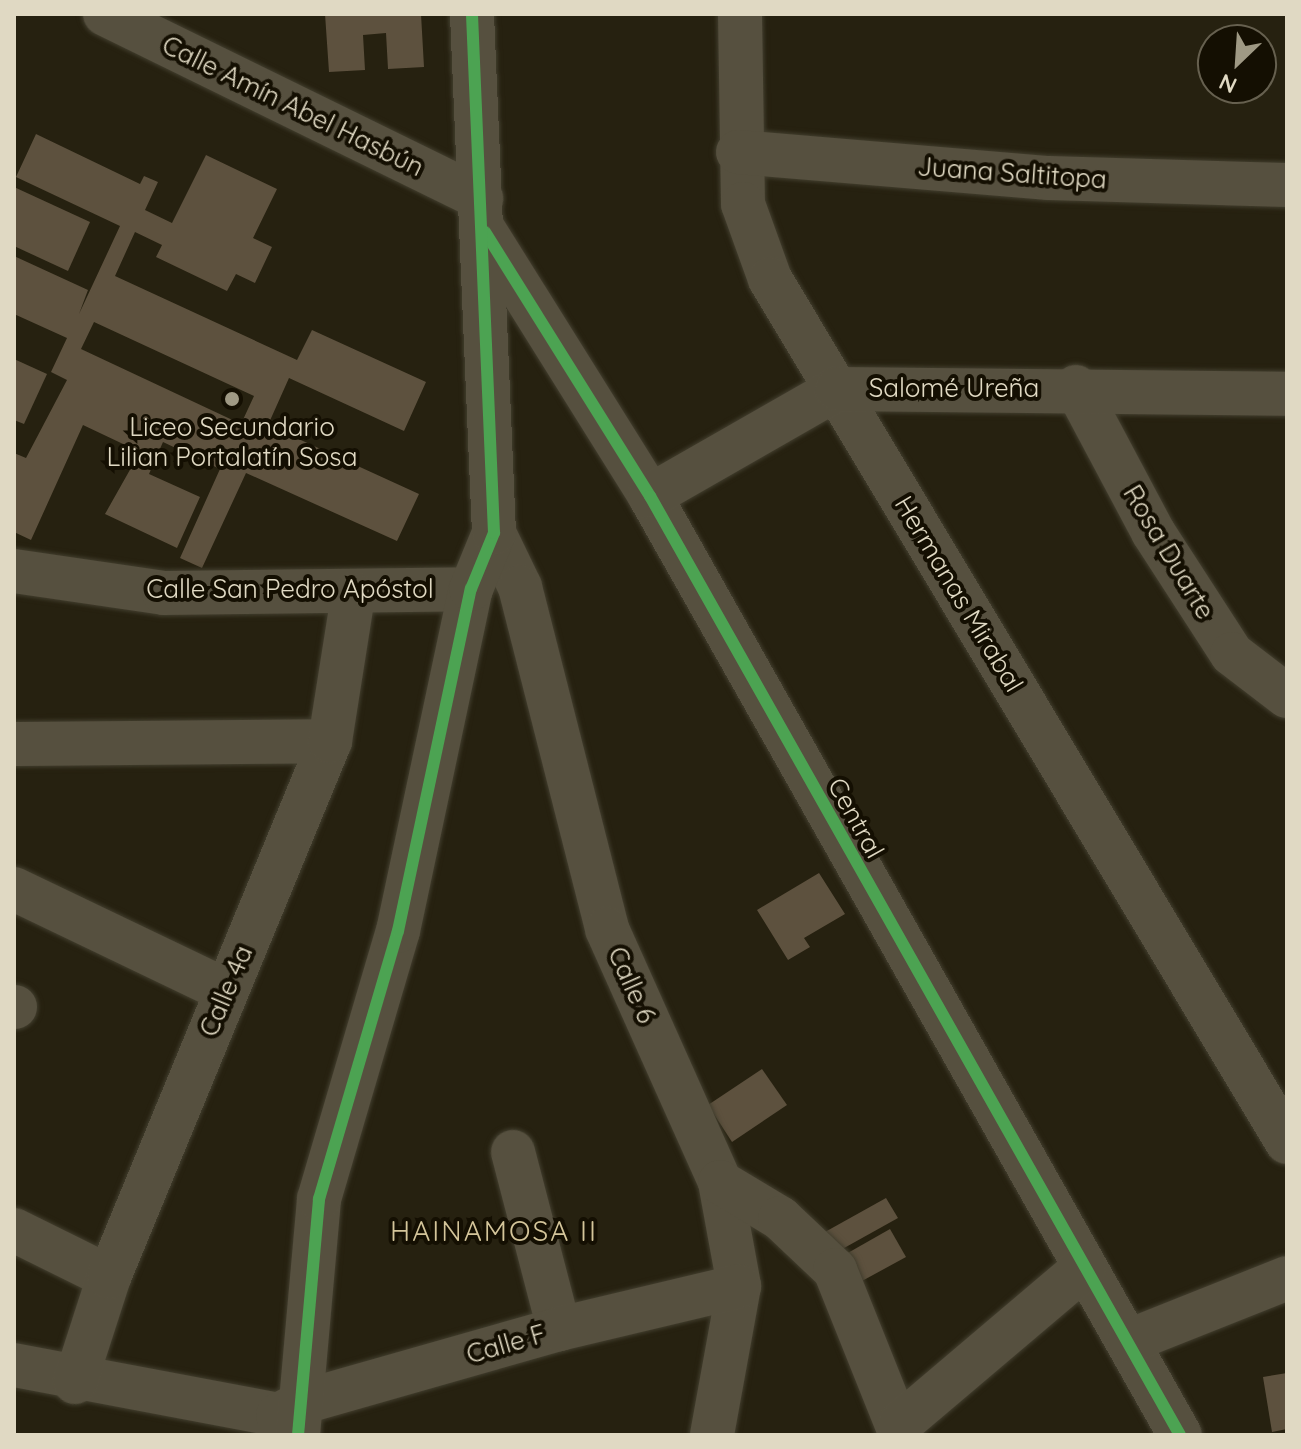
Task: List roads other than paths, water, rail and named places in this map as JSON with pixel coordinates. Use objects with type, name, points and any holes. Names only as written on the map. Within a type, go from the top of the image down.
[{"type":"street","name":"Calle Amín Abel Hasbún","points":[[105,14],[482,213]]},
{"type":"street","points":[[14,1365],[203,1419],[293,1417],[319,1199],[398,931],[471,589],[494,533],[472,14]]},
{"type":"street","name":"Hermanas Mirabal","points":[[740,14],[738,152],[743,204],[770,279],[1287,1142]]},
{"type":"street","name":"Juana Saltitopa","points":[[738,152],[1049,178],[1287,185]]},
{"type":"street","name":"Central","points":[[482,213],[650,496],[1180,1435]]},
{"type":"street","name":"Salomé Ureña","points":[[650,496],[837,389],[1076,387],[1287,394]]},
{"type":"street","name":"Rosa Duarte","points":[[1076,387],[1153,532],[1232,654],[1287,696]]},
{"type":"street","name":"Calle 6","points":[[494,533],[520,587],[607,929],[720,1182],[739,1286],[712,1435]]},
{"type":"street","name":"Calle San Pedro Apóstol","points":[[14,571],[164,593],[353,595],[471,589]]},
{"type":"street","name":"Calle 4a","points":[[75,1382],[109,1277],[330,741],[353,595]]},
{"type":"street","points":[[14,744],[330,741]]},
{"type":"street","points":[[14,889],[225,990]]},
{"type":"street","points":[[513,1152],[559,1329]]},
{"type":"street","points":[[720,1182],[780,1218],[835,1270],[900,1430],[1084,1268]]},
{"type":"street","points":[[14,1230],[109,1277]]},
{"type":"street","points":[[1129,1341],[1287,1278]]},
{"type":"street","name":"Calle F","points":[[293,1417],[559,1329],[739,1286]]},
{"type":"place","name":"Liceo Secundario Lilian Portalatín Sosa","points":[[232,399]]},
{"type":"district","name":"HAINAMOSA II","points":[[494,1231]]}]
